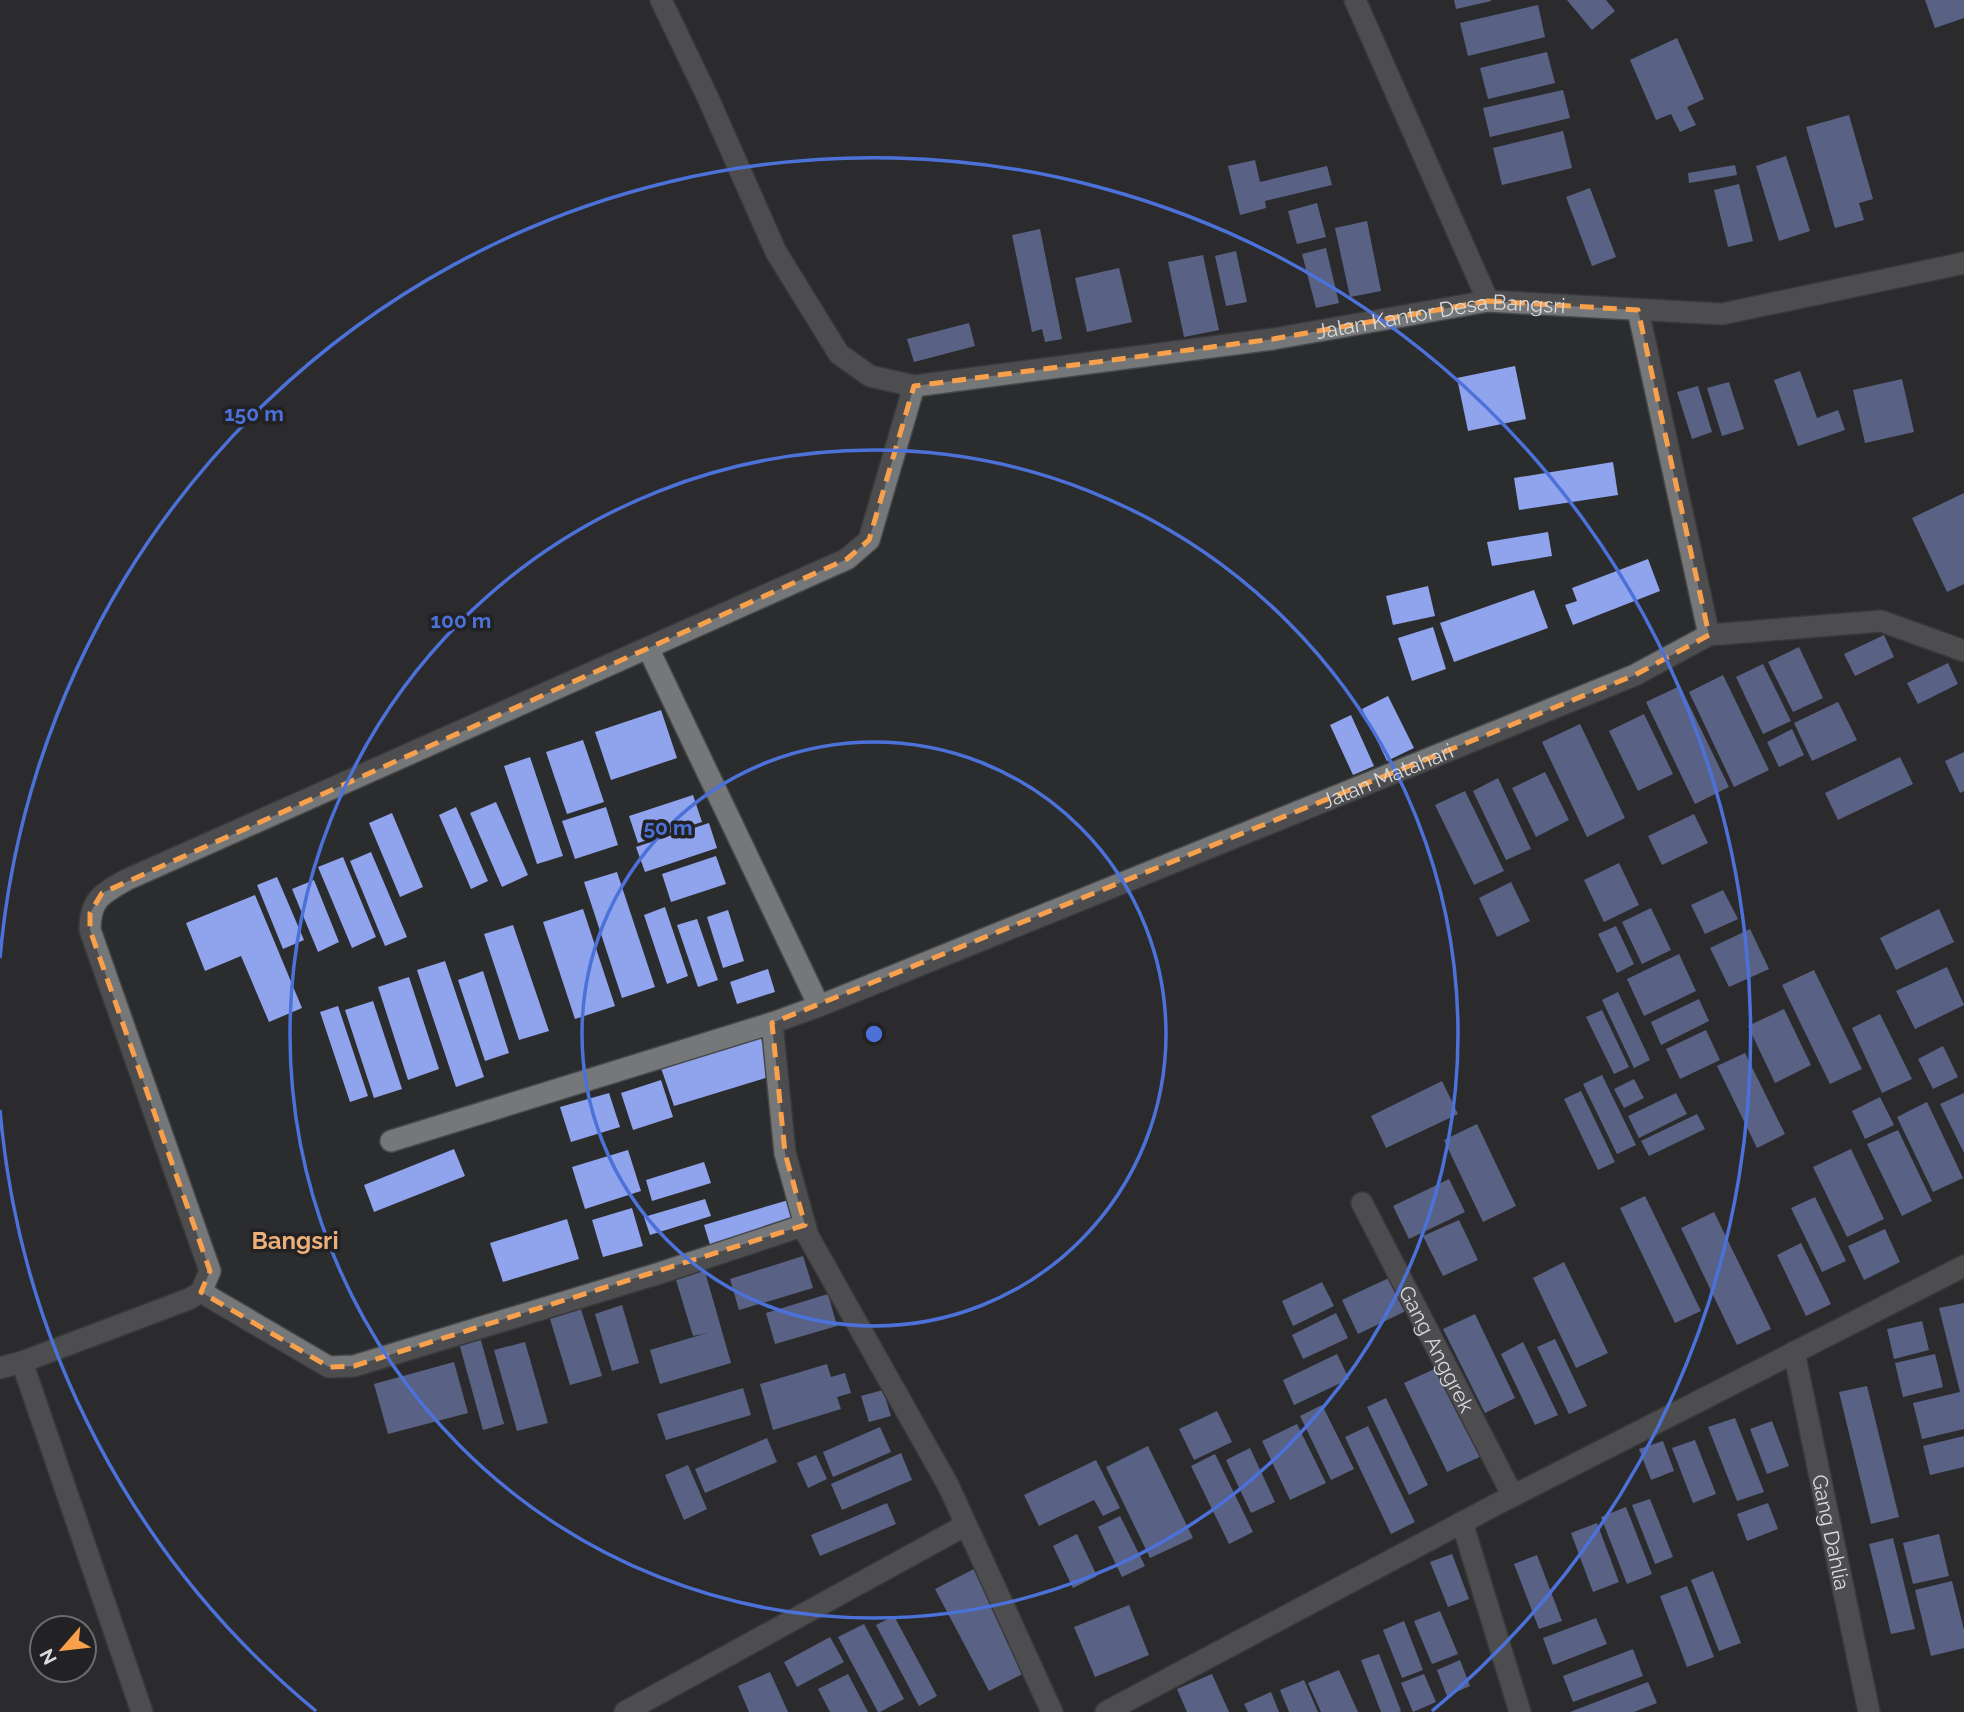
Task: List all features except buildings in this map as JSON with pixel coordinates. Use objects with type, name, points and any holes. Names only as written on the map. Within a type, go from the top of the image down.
[{"type":"street","points":[[0,1368],[189,1299],[201,1292],[207,1283],[210,1270],[90,930],[90,913],[102,893],[847,559],[869,541],[914,386],[870,376],[839,354],[776,252],[661,0]]},
{"type":"street","points":[[1355,0],[1488,301]]},
{"type":"street","name":"Jalan Kantor Desa Bangsri","points":[[914,386],[1273,339],[1488,301],[1723,314],[1964,263]]},
{"type":"street","points":[[1638,310],[1709,635]]},
{"type":"street","name":"Jalan Matahari","points":[[391,1141],[820,1006],[1635,675],[1709,635],[1881,621],[1964,651]]},
{"type":"street","points":[[648,648],[820,1006]]},
{"type":"street","points":[[772,1023],[785,1153],[808,1236],[948,1485],[1052,1712]]},
{"type":"street","name":"Gang Anggrek","points":[[1362,1203],[1513,1496]]},
{"type":"street","points":[[201,1292],[329,1367],[354,1366],[660,1273],[805,1225]]},
{"type":"street","points":[[1106,1712],[1462,1522],[1964,1266]]},
{"type":"street","name":"Gang Dahlia","points":[[1794,1352],[1868,1712]]},
{"type":"street","points":[[22,1362],[142,1712]]},
{"type":"street","points":[[1462,1522],[1520,1712]]},
{"type":"street","points":[[625,1712],[966,1525]]},
{"type":"highlighted area","points":[[1488,301],[1638,310],[1709,635],[1635,675],[772,1023],[785,1153],[805,1225],[354,1366],[329,1367],[201,1292],[210,1271],[90,930],[90,913],[102,893],[847,559],[869,540],[914,386],[1273,339]]},
{"type":"district","name":"Bangsri","points":[[295,1240]]}]
